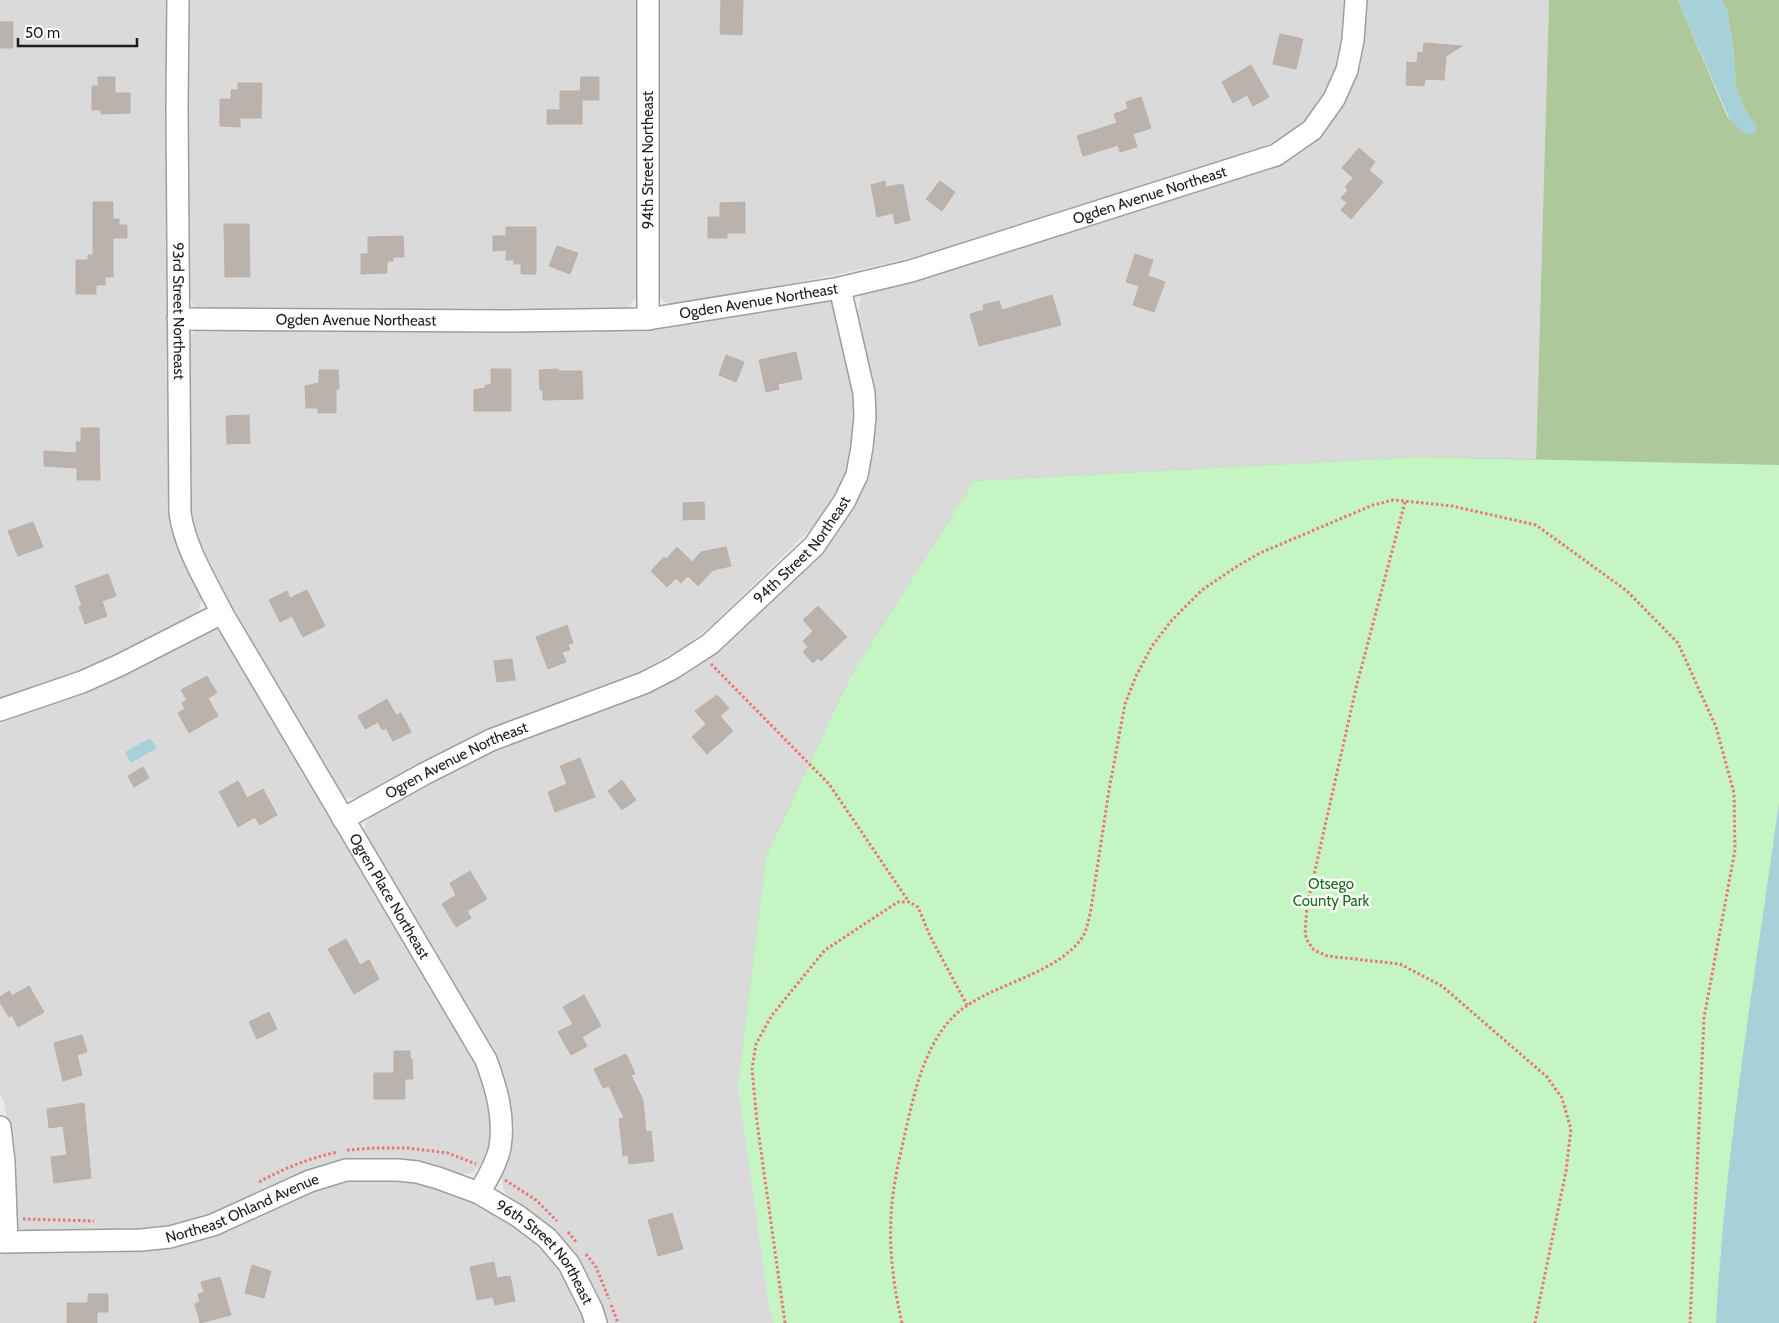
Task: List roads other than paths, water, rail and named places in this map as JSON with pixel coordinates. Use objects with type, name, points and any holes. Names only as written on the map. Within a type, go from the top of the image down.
[{"type":"street","name":"93rd Street Northeast","points":[[178,0],[180,513],[182,528],[188,545],[222,613]]},
{"type":"street","name":"94th Street Northeast","points":[[648,0],[648,319]]},
{"type":"street","name":"Ogden Avenue Northeast","points":[[178,319],[503,321],[648,319],[840,288],[911,271],[1276,155],[1312,130],[1334,99],[1347,70],[1353,40],[1356,0]]},
{"type":"street","name":"94th Street Northeast","points":[[572,710],[644,683],[673,668],[710,644],[814,546],[844,502],[857,474],[865,424],[864,393],[840,288]]},
{"type":"street","points":[[0,710],[82,682],[112,669],[222,613]]},
{"type":"street","name":"Ogren Place Northeast","points":[[222,613],[486,1060],[496,1085],[501,1128],[500,1148],[495,1163],[480,1193]]},
{"type":"street","name":"Ogren Avenue Northeast","points":[[343,819],[424,774],[491,740],[572,710]]},
{"type":"street","points":[[0,1127],[4,1162],[3,1242]]},
{"type":"street","name":"Northeast Ohland Avenue","points":[[3,1242],[141,1240],[170,1237],[213,1225],[310,1181],[346,1170],[417,1172],[480,1193]]},
{"type":"street","name":"96th Street Northeast","points":[[480,1193],[518,1216],[547,1238],[569,1264],[592,1310],[596,1323]]},
{"type":"water","points":[[1678,0],[1722,0],[1727,10],[1734,55],[1736,88],[1745,110],[1757,127],[1752,135],[1742,131],[1729,118]]},
{"type":"water","points":[[150,738],[157,748],[131,763],[125,752]]},
{"type":"water","points":[[1779,803],[1779,1323],[1716,1323],[1726,1193]]},
{"type":"park label","name":"Otsego County Park","points":[[1331,892]]}]
